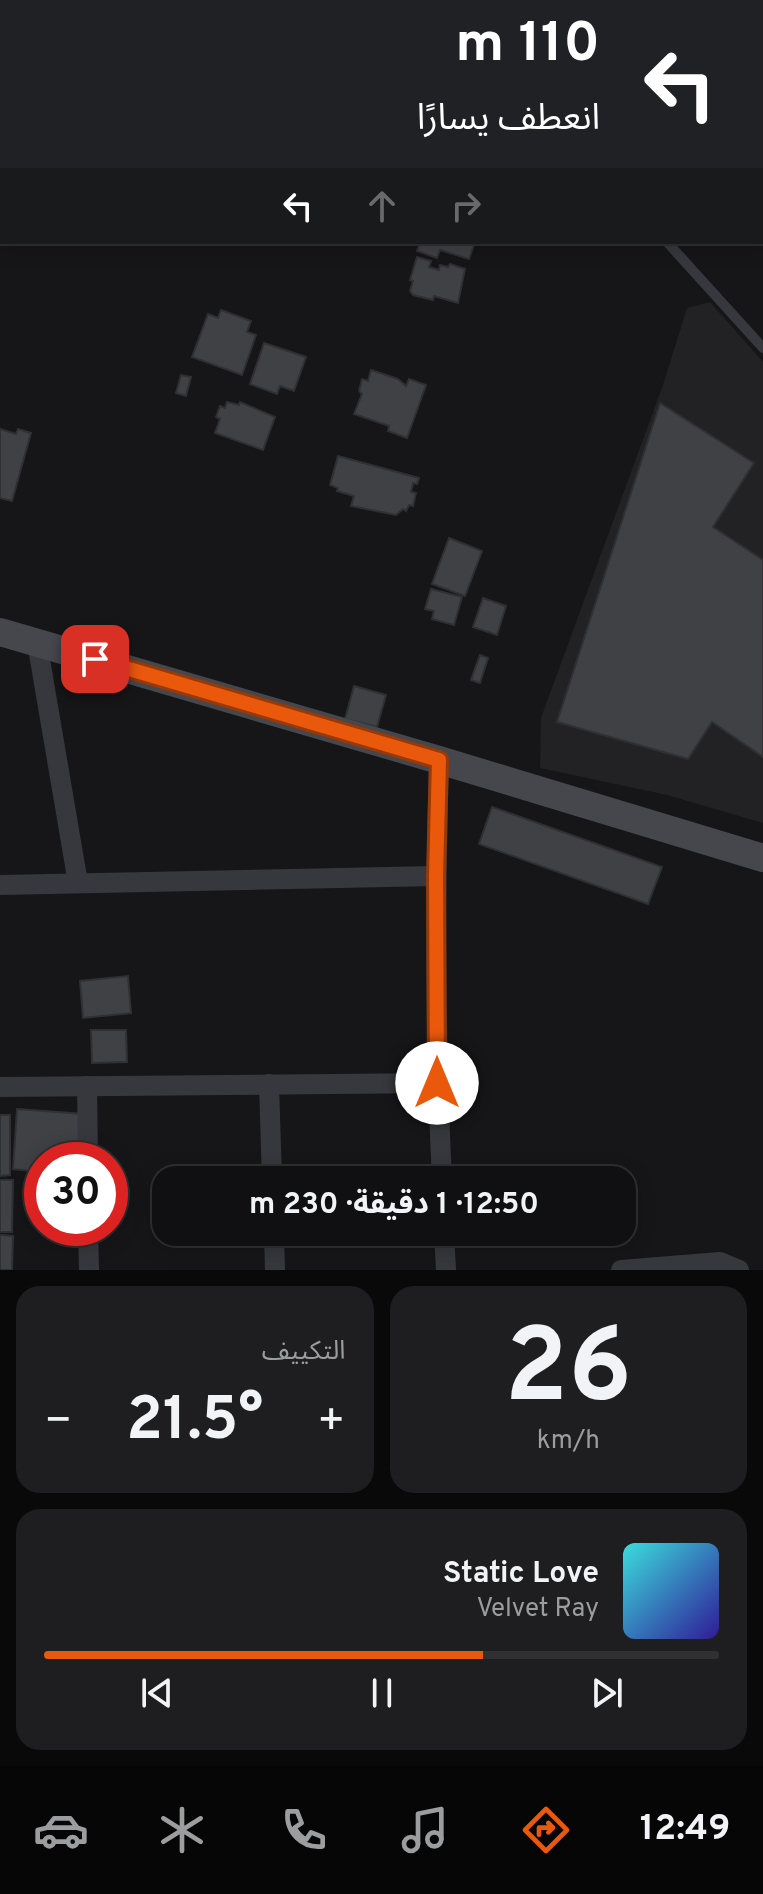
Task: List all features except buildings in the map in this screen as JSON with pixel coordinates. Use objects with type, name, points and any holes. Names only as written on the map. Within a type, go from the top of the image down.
[{"type":"street","points":[[0,632],[763,858]]},
{"type":"street","points":[[37,642],[78,883]]},
{"type":"street","points":[[439,760],[437,1083],[441,1166]]},
{"type":"street","points":[[0,885],[436,876]]},
{"type":"street","points":[[0,1087],[437,1083]]},
{"type":"street","points":[[269,1084],[272,1166]]},
{"type":"street","points":[[87,1086],[88,1142]]},
{"type":"street","points":[[88,1246],[89,1270]]},
{"type":"street","points":[[274,1246],[275,1270]]},
{"type":"street","points":[[445,1246],[446,1270]]},
{"type":"street","points":[[621,1270],[720,1262],[739,1270]]},
{"type":"lane","points":[[669,244],[763,348]]},
{"type":"shaded area","points":[[710,302],[763,362],[763,823],[667,795],[540,768],[541,718],[663,385],[687,308]]},
{"type":"route","points":[[95,659],[439,760],[437,1083]]}]
